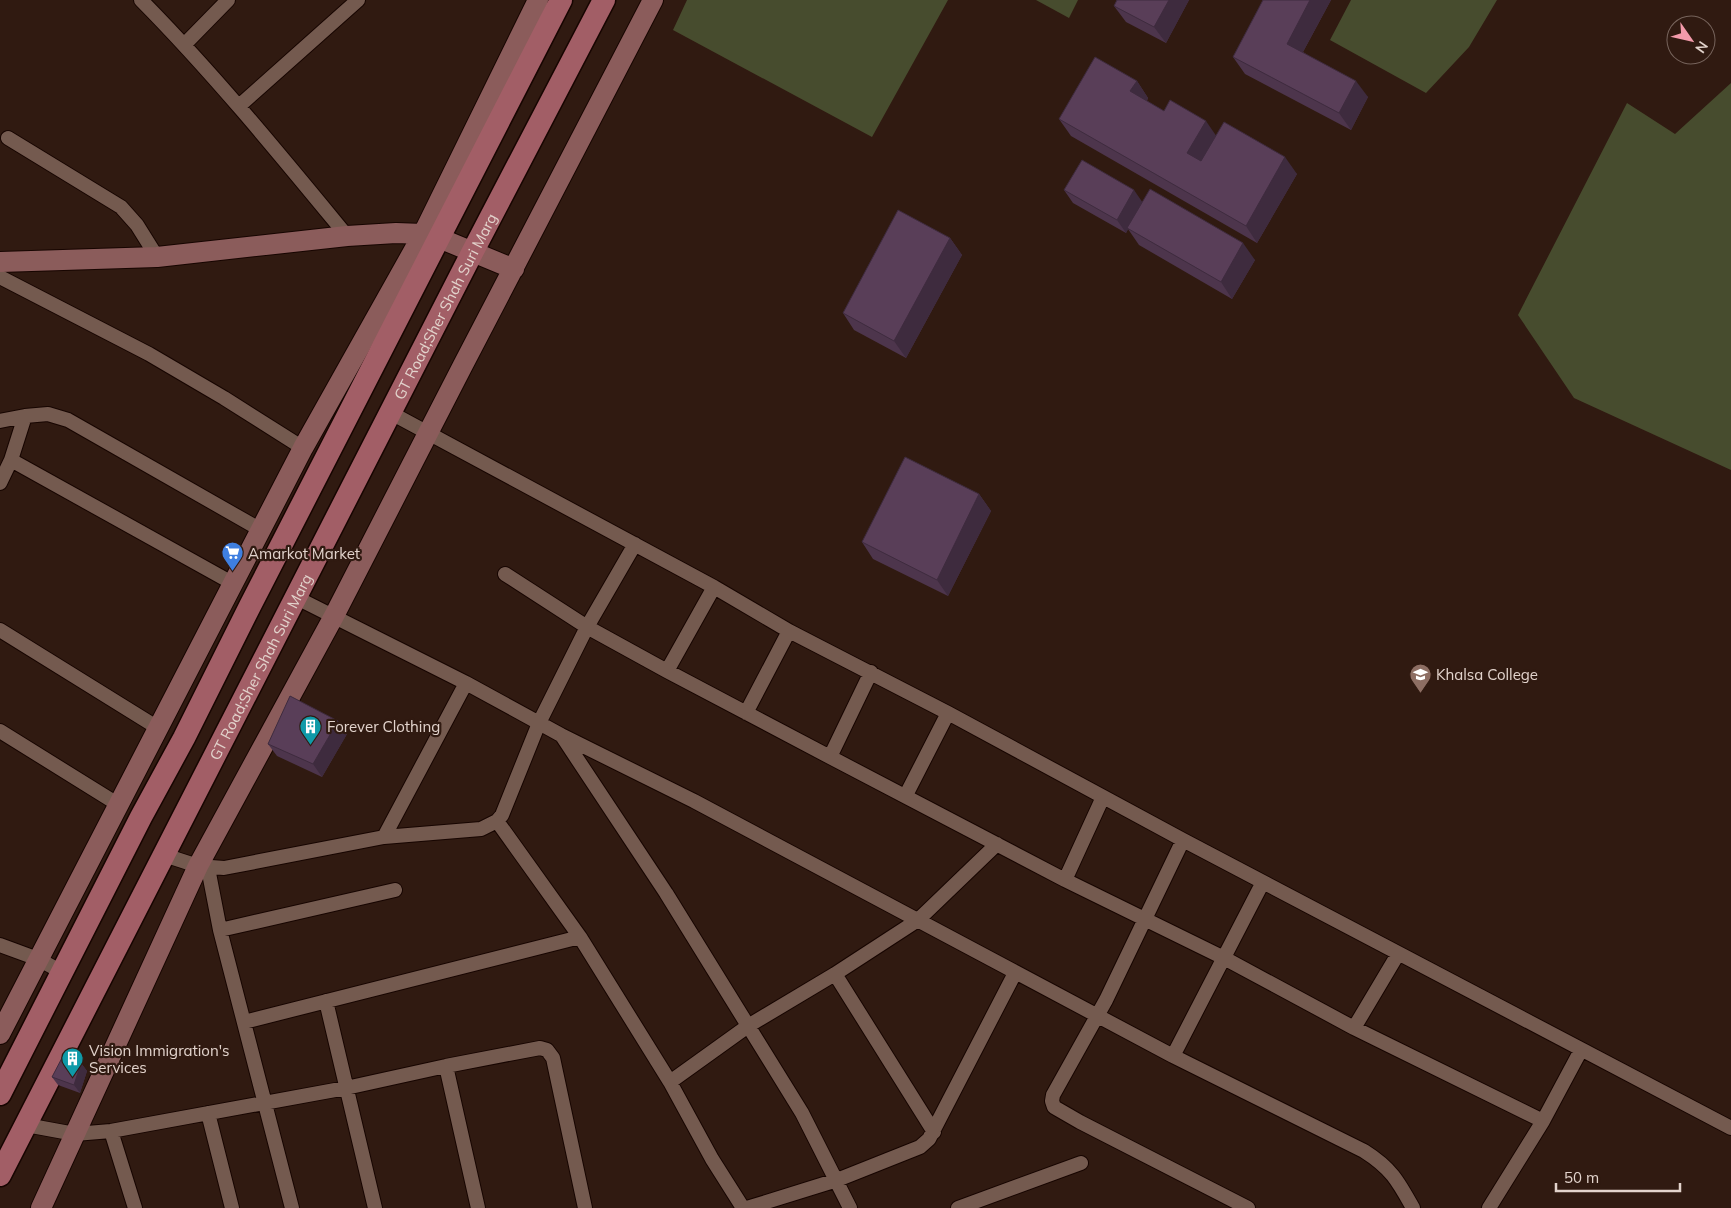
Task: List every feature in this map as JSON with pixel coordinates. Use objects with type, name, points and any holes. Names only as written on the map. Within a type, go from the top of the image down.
[{"type":"main road","points":[[0,1094],[250,606],[431,236],[538,0]]},
{"type":"main road","points":[[0,1034],[303,448],[431,236],[561,0]]},
{"type":"main road","name":"GT Road;Sher Shah Suri Marg","points":[[0,1175],[604,0]]},
{"type":"main road","points":[[40,1208],[203,867],[653,0]]},
{"type":"main road","points":[[0,262],[157,257],[347,236],[396,233],[431,236],[514,269]]},
{"type":"street","points":[[141,0],[185,44],[347,236]]},
{"type":"street","points":[[239,106],[358,0]]},
{"type":"street","points":[[185,44],[221,2]]},
{"type":"street","points":[[8,138],[121,207],[137,225],[157,257]]},
{"type":"street","points":[[0,277],[149,354],[224,398],[303,448]]},
{"type":"street","points":[[392,413],[714,587],[789,631],[871,672],[1183,840],[1731,1128]]},
{"type":"street","points":[[0,421],[48,414],[68,420],[261,530]]},
{"type":"street","points":[[0,483],[11,460],[25,416]]},
{"type":"street","points":[[11,460],[234,584]]},
{"type":"street","points":[[164,855],[203,867],[232,867],[384,837],[481,829],[497,821],[502,815],[540,723],[587,627],[634,544]]},
{"type":"street","points":[[505,574],[587,627],[746,713],[906,795],[1065,880],[1224,958],[1354,1028],[1543,1120]]},
{"type":"street","points":[[667,671],[714,587]]},
{"type":"street","points":[[296,598],[466,683],[561,735],[694,802],[1173,1056],[1349,1143],[1376,1158],[1398,1180],[1413,1208]]},
{"type":"street","points":[[0,630],[158,728]]},
{"type":"street","points":[[746,713],[789,631]]},
{"type":"street","points":[[830,757],[871,672]]},
{"type":"street","points":[[384,837],[466,683]]},
{"type":"street","points":[[906,795],[948,713]]},
{"type":"street","points":[[0,731],[119,805]]},
{"type":"street","points":[[561,735],[666,893],[802,1113],[850,1208]]},
{"type":"street","points":[[1065,880],[1103,797]]},
{"type":"street","points":[[497,821],[580,937],[670,1082],[712,1159],[742,1208]]},
{"type":"street","points":[[1183,840],[1098,1016],[1053,1095],[1052,1101],[1054,1107],[1248,1208]]},
{"type":"street","points":[[670,1082],[748,1026],[835,974],[918,920],[997,844]]},
{"type":"street","points":[[203,867],[292,1208]]},
{"type":"street","points":[[1173,1056],[1263,882]]},
{"type":"street","points":[[220,930],[395,890]]},
{"type":"street","points":[[244,1022],[580,937]]},
{"type":"street","points":[[0,946],[38,959],[62,972]]},
{"type":"street","points":[[1354,1028],[1398,954]]},
{"type":"street","points":[[747,1208],[837,1180],[920,1147],[934,1132],[1015,973]]},
{"type":"street","points":[[835,974],[934,1132]]},
{"type":"street","points":[[326,1001],[375,1208]]},
{"type":"street","points":[[26,1124],[75,1134],[111,1131],[346,1088],[540,1048],[550,1054],[585,1208]]},
{"type":"street","points":[[1489,1208],[1543,1120],[1581,1050]]},
{"type":"street","points":[[446,1066],[478,1208]]},
{"type":"street","points":[[208,1113],[232,1208]]},
{"type":"street","points":[[111,1131],[135,1208]]},
{"type":"street","points":[[958,1208],[1081,1163]]},
{"type":"green space","points":[[687,0],[948,0],[872,137],[673,30]]},
{"type":"green space","points":[[1036,0],[1078,0],[1069,18]]},
{"type":"green space","points":[[1351,0],[1497,0],[1469,47],[1426,93],[1330,40]]},
{"type":"green space","points":[[1731,83],[1731,470],[1574,398],[1518,315],[1627,103],[1675,134]]},
{"type":"building","points":[[1117,0],[1169,0],[1154,27],[1114,6]]},
{"type":"building","points":[[1263,0],[1310,0],[1287,44],[1356,81],[1339,113],[1233,57]]},
{"type":"building","points":[[1095,57],[1137,81],[1130,91],[1164,111],[1170,100],[1206,121],[1187,153],[1201,161],[1224,122],[1285,157],[1246,226],[1059,119]]},
{"type":"building","points":[[1082,160],[1134,190],[1117,220],[1064,190]]},
{"type":"building","points":[[1150,189],[1243,243],[1221,282],[1127,228]]},
{"type":"building","points":[[898,210],[950,238],[894,341],[843,313]]},
{"type":"building","points":[[905,457],[979,494],[937,580],[862,542]]},
{"type":"building","name":"Forever Clothing","points":[[290,696],[338,721],[313,764],[268,744]]},
{"type":"building","points":[[63,1056],[81,1063],[74,1085],[52,1077]]},
{"type":"place","name":"Amarkot Market","points":[[232,572]]},
{"type":"place","name":"Khalsa College","points":[[1420,693]]},
{"type":"place","name":"Forever Clothing","points":[[311,745]]},
{"type":"place","name":"Vision Immigration's Services","points":[[73,1078]]}]
